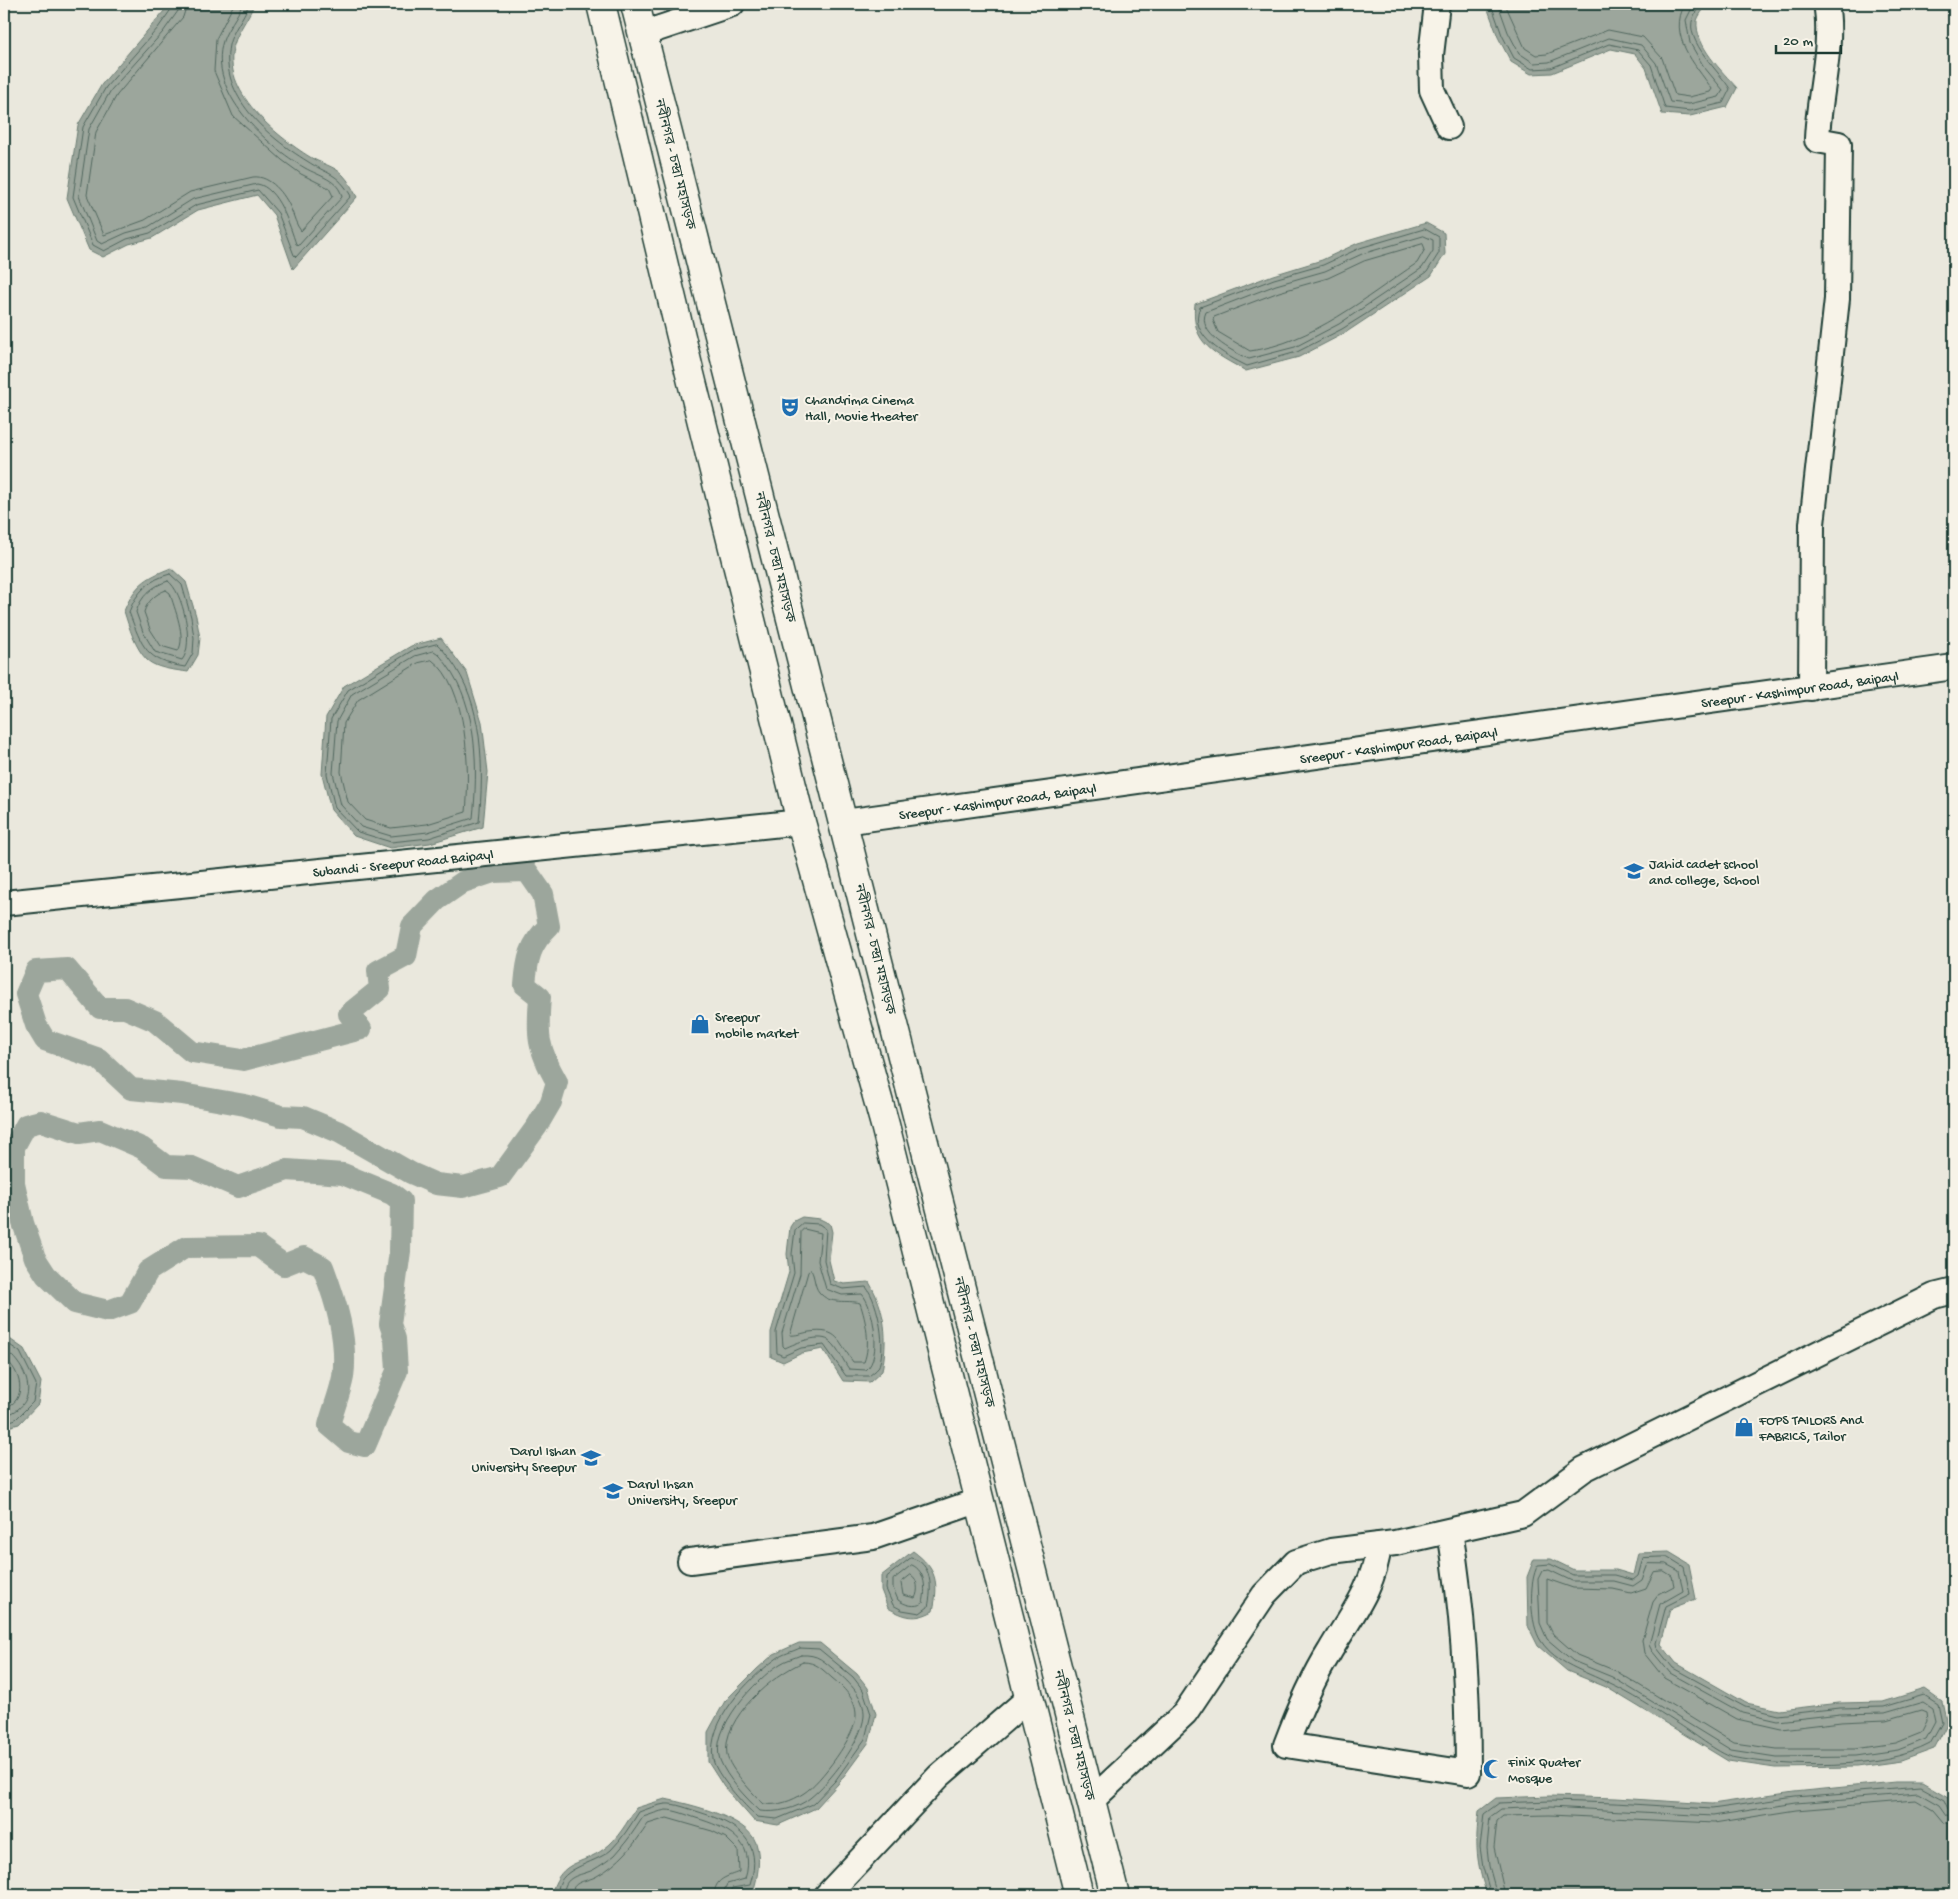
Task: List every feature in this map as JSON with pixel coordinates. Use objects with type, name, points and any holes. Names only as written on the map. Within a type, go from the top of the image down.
[{"type":"highway","points":[[601,4],[687,365],[801,822],[885,1125],[1079,1895]]},
{"type":"highway","name":"নবীনগর - চন্দ্রা মহাসড়ক","points":[[635,4],[1115,1895]]},
{"type":"street","points":[[642,34],[732,4]]},
{"type":"street","points":[[1437,4],[1431,55],[1432,90],[1449,127]]},
{"type":"street","points":[[1811,688],[1812,524],[1837,299],[1839,144],[1817,140],[1829,21],[1826,4]]},
{"type":"street","name":"Sreepur - Kashimpur Road, Baipayl","points":[[844,822],[1954,667]]},
{"type":"street","name":"Subandi - Sreepur Road Baipayl","points":[[4,903],[801,822]]},
{"type":"street","points":[[1091,1801],[1184,1713],[1264,1595],[1296,1562],[1331,1551],[1379,1545],[1523,1514],[1584,1469],[1934,1296],[1954,1291]]},
{"type":"street","points":[[690,1561],[873,1537],[980,1500]]},
{"type":"street","points":[[1379,1545],[1377,1565],[1358,1608],[1313,1681],[1286,1745],[1468,1773],[1468,1690],[1458,1582],[1450,1530]]},
{"type":"street","points":[[827,1895],[939,1776],[1029,1698]]},
{"type":"water","points":[[170,4],[254,4],[234,45],[232,62],[235,79],[243,95],[267,124],[282,137],[310,157],[340,172],[357,197],[293,269],[274,215],[257,195],[198,210],[152,238],[129,244],[103,257],[89,250],[67,198],[78,125],[102,84]]},
{"type":"water","points":[[1486,4],[1707,4],[1697,21],[1700,40],[1717,66],[1737,88],[1727,107],[1690,116],[1662,114],[1646,68],[1635,54],[1611,49],[1552,73],[1531,74],[1511,62],[1498,37]]},
{"type":"water","points":[[1426,223],[1444,233],[1445,254],[1431,276],[1345,333],[1299,357],[1246,371],[1215,353],[1201,338],[1195,318],[1195,304],[1273,275],[1322,260],[1358,243]]},
{"type":"water","points":[[171,568],[186,582],[200,638],[198,655],[188,672],[161,667],[147,660],[136,643],[124,611],[132,595],[142,584],[154,575]]},
{"type":"water","points":[[441,638],[467,673],[482,722],[488,772],[483,827],[430,843],[390,848],[354,836],[331,810],[322,774],[326,717],[344,686],[411,646]]},
{"type":"water","points":[[802,1217],[820,1219],[830,1224],[832,1232],[829,1260],[834,1281],[844,1284],[869,1282],[875,1293],[884,1325],[885,1348],[882,1371],[870,1382],[843,1381],[823,1349],[802,1353],[783,1362],[771,1357],[771,1332],[789,1272],[787,1254],[790,1227],[794,1221]]},
{"type":"water","points":[[4,1335],[24,1349],[41,1382],[38,1404],[19,1424],[4,1428]]},
{"type":"water","points":[[913,1551],[931,1570],[936,1584],[936,1592],[933,1611],[921,1616],[910,1617],[888,1608],[881,1590],[881,1576]]},
{"type":"water","points":[[1669,1552],[1689,1564],[1696,1599],[1670,1609],[1661,1644],[1676,1663],[1746,1703],[1780,1710],[1839,1703],[1883,1702],[1925,1689],[1942,1701],[1947,1724],[1934,1749],[1901,1761],[1857,1767],[1775,1768],[1728,1761],[1606,1687],[1567,1671],[1538,1646],[1528,1626],[1527,1577],[1534,1559],[1551,1559],[1574,1570],[1616,1570],[1633,1575],[1638,1553]]},
{"type":"water","points":[[799,1643],[820,1643],[857,1674],[868,1688],[876,1714],[869,1742],[838,1784],[816,1808],[778,1825],[754,1821],[724,1787],[708,1762],[708,1732],[725,1701],[757,1669],[774,1654]]},
{"type":"water","points":[[1895,1782],[1922,1782],[1948,1797],[1954,1811],[1954,1895],[1487,1895],[1481,1873],[1477,1844],[1479,1811],[1496,1798],[1550,1796],[1712,1804],[1794,1792]]},
{"type":"water","points":[[665,1799],[716,1813],[730,1819],[750,1834],[756,1843],[759,1861],[753,1892],[721,1895],[554,1895],[552,1891],[561,1873],[573,1864],[609,1845],[622,1830],[636,1808]]},
{"type":"waterway","points":[[527,871],[543,894],[549,926],[538,939],[531,953],[525,985],[540,997],[540,1041],[545,1059],[557,1082],[551,1102],[537,1126],[500,1177],[463,1187],[436,1184],[411,1173],[339,1132],[303,1117],[281,1116],[245,1105],[182,1094],[131,1089],[99,1059],[45,1040],[36,1025],[26,994],[36,971],[67,969],[100,1008],[125,1008],[155,1021],[192,1052],[243,1060],[361,1029],[349,1014],[380,989],[378,971],[406,956],[412,926],[437,900],[463,882],[493,872],[527,871]]},
{"type":"waterway","points":[[41,1121],[79,1133],[100,1130],[142,1148],[166,1166],[192,1167],[238,1187],[287,1170],[343,1174],[392,1194],[401,1201],[400,1251],[390,1324],[395,1339],[397,1371],[365,1446],[349,1442],[329,1425],[343,1377],[344,1349],[340,1321],[323,1267],[304,1257],[284,1265],[258,1246],[186,1247],[148,1271],[130,1303],[108,1311],[75,1303],[46,1275],[35,1258],[23,1223],[14,1183],[14,1147],[26,1125],[41,1121]]},
{"type":"place","name":"Chandrima Cinema Hall, Movie theater","points":[[790,407]]},
{"type":"place","name":"Jahid cadet school and college, School","points":[[1634,871]]},
{"type":"place","name":"Sreepur mobile market","points":[[700,1024]]},
{"type":"place","name":"FOPS TAILORS And FABRICS, Tailor","points":[[1744,1427]]},
{"type":"place","name":"Darul Ishan University Sreepur","points":[[591,1458]]},
{"type":"place","name":"Darul Ihsan University, Sreepur","points":[[613,1491]]},
{"type":"place","name":"Finix Quater Mosque","points":[[1493,1769]]}]
